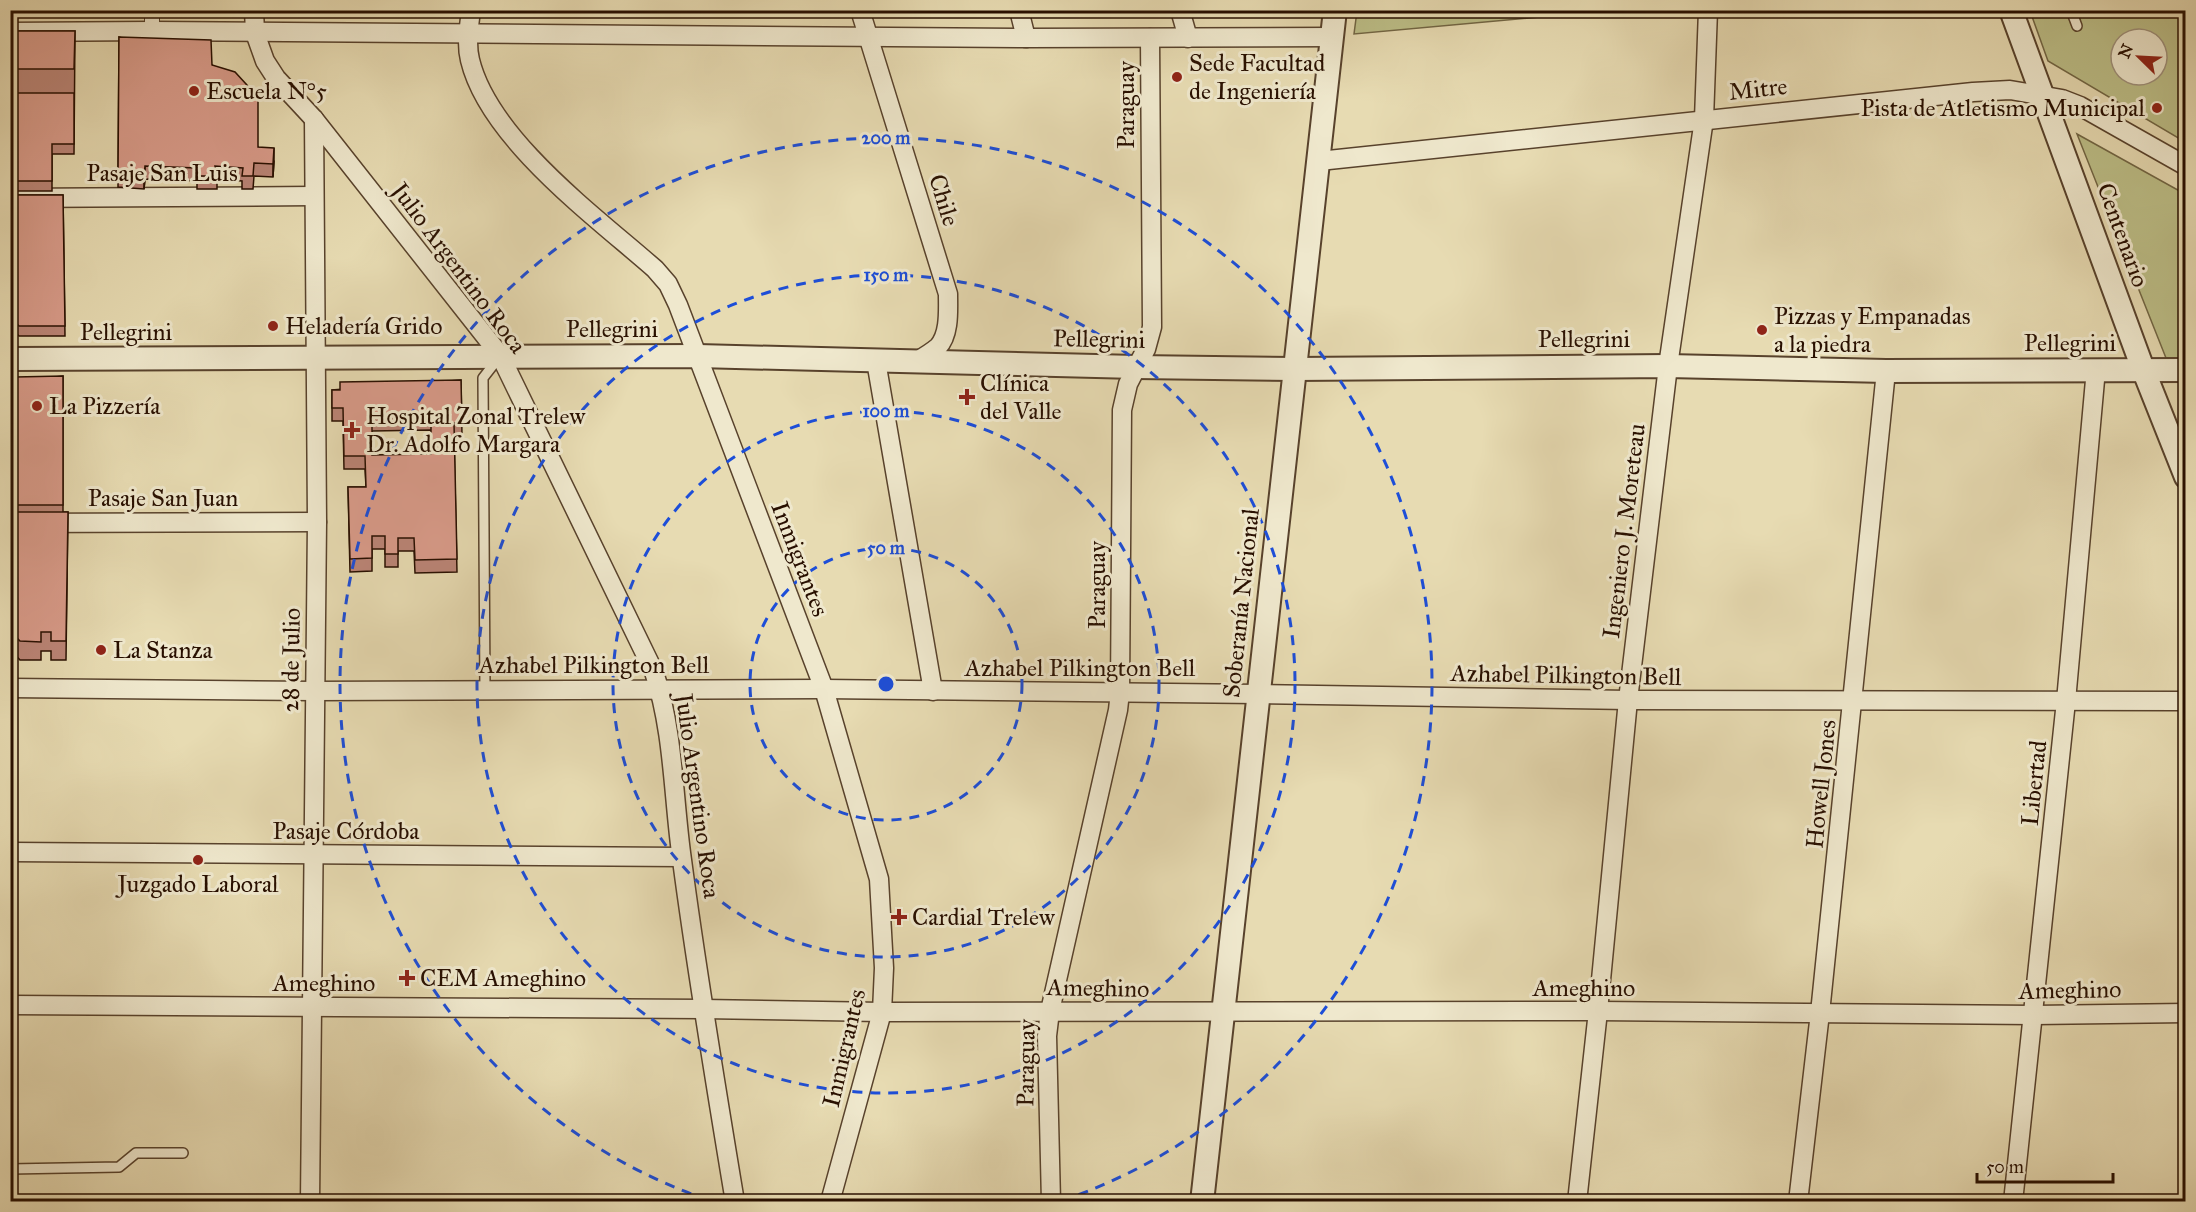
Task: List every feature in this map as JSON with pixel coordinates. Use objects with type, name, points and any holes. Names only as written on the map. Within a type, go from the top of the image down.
[{"type":"street","points":[[152,10],[152,31]]},
{"type":"street","name":"Julio Argentino Roca","points":[[254,10],[255,33],[265,61],[276,78],[314,119],[501,355],[654,672],[666,714],[681,857],[735,1202]]},
{"type":"street","name":"Inmigrantes","points":[[471,10],[467,35],[469,59],[478,84],[501,123],[544,172],[655,269],[668,284],[698,356],[824,689],[879,879],[884,968],[882,1012],[830,1202]]},
{"type":"street","name":"Chile","points":[[860,10],[948,294],[947,324],[943,337],[938,346],[917,361]]},
{"type":"street","points":[[1019,10],[1026,38]]},
{"type":"street","points":[[1180,10],[1188,38]]},
{"type":"street","name":"Soberanía Nacional","points":[[1202,1202],[1335,10]]},
{"type":"street","name":"Ingeniero J. Moreteau","points":[[1577,1202],[1628,700],[1668,366],[1704,119],[1708,10]]},
{"type":"street","name":"Centenario","points":[[2011,10],[2143,369],[2186,477]]},
{"type":"street","points":[[10,32],[152,31],[1026,38],[1332,37]]},
{"type":"street","name":"Paraguay","points":[[1051,1202],[1047,1036],[1050,1011],[1118,710],[1122,410],[1128,384],[1146,349],[1152,327],[1150,38]]},
{"type":"street","name":"Mitre","points":[[1319,161],[1704,119],[2010,90],[2043,94],[2080,106],[2186,166]]},
{"type":"street","name":"28 de Julio","points":[[310,1202],[317,522],[314,119]]},
{"type":"street","name":"Pasaje San Luis","points":[[10,198],[314,196]]},
{"type":"street","name":"Pellegrini","points":[[10,359],[315,359],[501,355],[698,356],[1295,369],[1668,366],[1886,371],[2186,370]]},
{"type":"street","points":[[876,361],[933,691]]},
{"type":"street","name":"Libertad","points":[[2013,1202],[2066,701],[2096,369]]},
{"type":"street","name":"Howell Jones","points":[[1798,1202],[1821,1013],[1886,371]]},
{"type":"street","name":"Pasaje San Juan","points":[[10,523],[317,522]]},
{"type":"street","name":"Azhabel Pilkington Bell","points":[[10,688],[314,691],[824,689],[1628,700],[2186,701]]},
{"type":"street","name":"Pasaje Córdoba","points":[[10,852],[681,857]]},
{"type":"street","name":"Ameghino","points":[[10,1005],[703,1008],[882,1012],[1598,1011],[2034,1015],[2186,1013]]},
{"type":"lane","points":[[2072,10],[2077,26]]},
{"type":"lane","points":[[485,690],[483,378],[501,355]]},
{"type":"lane","points":[[10,1169],[119,1167],[136,1153],[183,1153]]},
{"type":"green space","points":[[1357,10],[1605,11],[1354,34]]},
{"type":"green space","name":"Pista de Atletismo Municipal","points":[[2030,11],[2185,11],[2185,142],[2048,61]]},
{"type":"green space","points":[[2077,134],[2185,194],[2185,358],[2166,358]]},
{"type":"building","points":[[10,31],[75,31],[74,69],[10,69]]},
{"type":"building","points":[[119,37],[211,40],[212,65],[235,72],[258,97],[258,147],[274,148],[273,164],[254,163],[253,176],[242,176],[243,168],[215,166],[217,176],[197,176],[197,168],[145,166],[144,176],[118,174]]},
{"type":"building","points":[[10,93],[74,93],[74,144],[52,144],[52,181],[15,181],[10,177]]},
{"type":"building","points":[[10,195],[63,195],[65,326],[19,326],[10,317]]},
{"type":"building","points":[[63,376],[63,505],[10,505],[10,382],[15,377]]},
{"type":"building","points":[[461,380],[462,423],[454,423],[457,559],[415,560],[414,538],[398,538],[398,554],[385,554],[385,536],[372,536],[372,558],[350,559],[348,487],[366,487],[365,456],[344,456],[343,408],[332,408],[332,390],[340,390],[340,382]],"holes":[[[431,417],[431,454],[372,455],[372,418]]]},
{"type":"building","points":[[10,512],[68,512],[66,641],[51,641],[51,632],[41,632],[41,642],[20,641],[10,631]]},
{"type":"place","name":"Sede Facultad de Ingeniería","points":[[1177,77]]},
{"type":"place","name":"Escuela N°5","points":[[194,91]]},
{"type":"place","name":"Pista de Atletismo Municipal","points":[[2157,108]]},
{"type":"place","name":"Heladería Grido","points":[[273,326]]},
{"type":"place","name":"Pizzas y Empanadas a la piedra","points":[[1762,330]]},
{"type":"place","name":"Clínica del Valle","points":[[967,397]]},
{"type":"place","name":"La Pizzería","points":[[37,406]]},
{"type":"place","name":"Hospital Zonal Trelew Dr. Adolfo Margara","points":[[352,430]]},
{"type":"place","name":"La Stanza","points":[[101,650]]},
{"type":"place","name":"Juzgado Laboral","points":[[198,860]]},
{"type":"place","name":"Cardial Trelew","points":[[899,917]]},
{"type":"place","name":"CEM Ameghino","points":[[407,978]]}]
